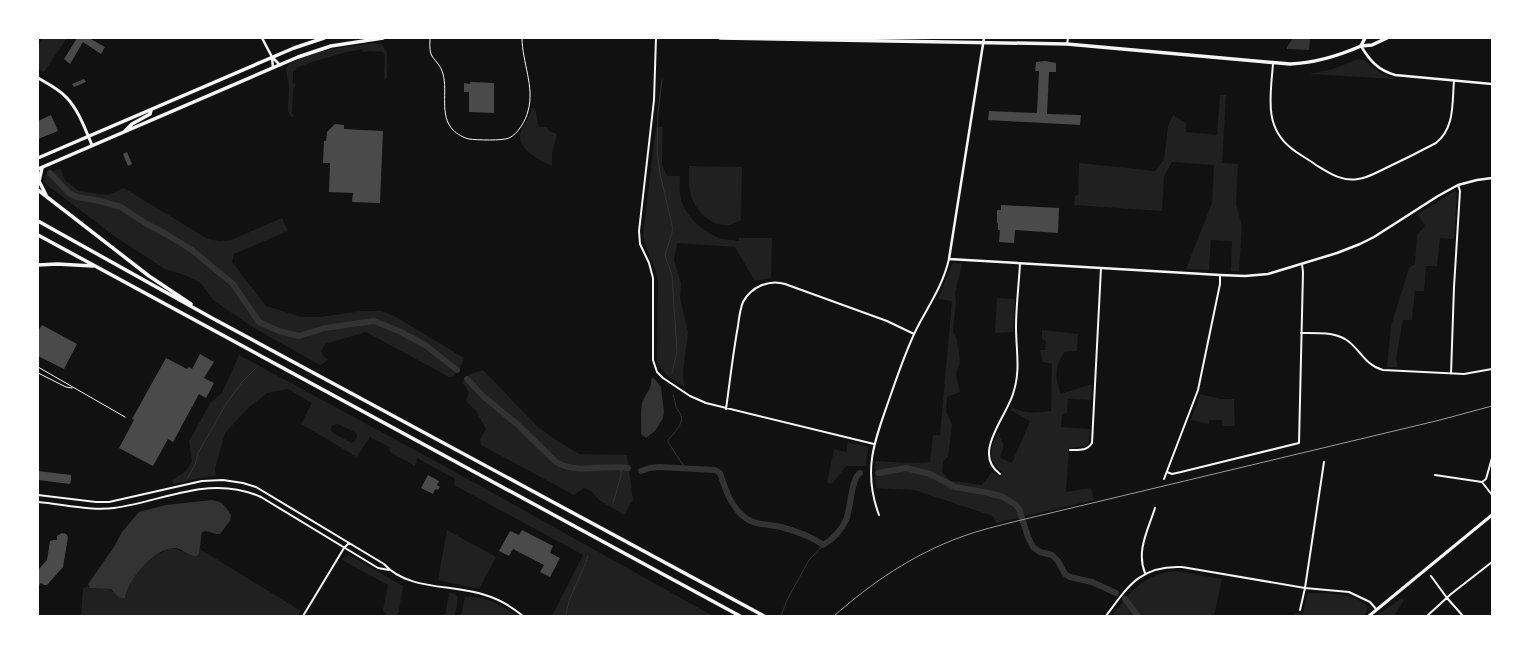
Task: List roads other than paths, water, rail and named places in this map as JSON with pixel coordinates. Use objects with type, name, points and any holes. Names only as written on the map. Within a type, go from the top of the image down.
[{"type":"highway","points":[[38,158],[294,48],[324,38]]},
{"type":"highway","points":[[48,197],[39,181],[40,168],[280,65],[331,46],[383,38]]},
{"type":"highway","points":[[720,38],[984,40],[1067,44],[1290,64],[1310,63],[1329,58],[1361,46],[1372,45],[1387,38]]},
{"type":"highway","points":[[1361,46],[1365,38]]},
{"type":"highway","points":[[123,132],[132,124],[150,114],[151,110]]},
{"type":"highway","points":[[38,190],[149,276],[212,318]]},
{"type":"highway","points":[[38,221],[212,318],[764,616]]},
{"type":"highway","points":[[38,235],[740,616]]},
{"type":"highway","points":[[38,265],[58,264],[94,266]]},
{"type":"main road","points":[[38,78],[67,98],[77,112],[92,145]]},
{"type":"main road","points":[[1369,616],[1492,515]]},
{"type":"street","points":[[262,38],[272,58],[273,68]]},
{"type":"street","points":[[656,38],[654,100],[639,231],[640,244],[654,278],[652,360],[657,372],[690,396],[706,403],[874,444]]},
{"type":"street","points":[[1067,44],[1068,38]]},
{"type":"street","points":[[878,515],[872,492],[871,473],[874,444],[898,373],[914,334],[940,285],[949,259],[984,40]]},
{"type":"street","points":[[1361,46],[1374,64],[1390,74],[1492,84]]},
{"type":"street","points":[[272,58],[280,65]]},
{"type":"street","points":[[1273,63],[1270,107],[1272,122],[1276,132],[1282,140],[1295,151],[1331,174],[1345,179],[1354,180],[1367,177],[1436,143],[1444,137],[1450,122],[1454,81]]},
{"type":"street","points":[[949,259],[1220,275],[1245,276],[1268,274],[1360,244],[1458,185],[1492,178]]},
{"type":"street","points":[[1451,374],[1454,287],[1460,191],[1458,185]]},
{"type":"street","points":[[1000,474],[990,464],[988,450],[990,443],[1008,408],[1017,377],[1018,356],[1016,323],[1020,263]]},
{"type":"street","points":[[1167,472],[1172,474],[1299,443],[1302,264]]},
{"type":"street","points":[[1070,450],[1088,448],[1093,439],[1101,268]]},
{"type":"street","points":[[1164,479],[1192,411],[1200,384],[1220,284],[1220,275]]},
{"type":"street","points":[[726,409],[736,336],[742,306],[750,293],[757,287],[775,282],[785,284],[887,321],[914,334]]},
{"type":"street","points":[[1302,333],[1335,335],[1346,339],[1365,360],[1373,366],[1383,370],[1464,374],[1492,369]]},
{"type":"street","points":[[1482,482],[1486,479],[1492,458]]},
{"type":"street","points":[[1300,610],[1305,588],[1324,462]]},
{"type":"street","points":[[1436,475],[1482,482],[1492,495]]},
{"type":"street","points":[[38,495],[96,502],[110,502],[202,481],[234,481],[256,487],[384,564],[390,570],[406,580],[485,594],[508,605],[523,616]]},
{"type":"street","points":[[38,502],[104,509],[207,488],[234,488],[253,493],[261,497],[326,535],[344,548],[378,568],[390,570]]},
{"type":"street","points":[[1145,573],[1141,556],[1154,508]]},
{"type":"street","points":[[303,616],[344,548],[349,543]]},
{"type":"street","points":[[1427,616],[1492,562]]},
{"type":"street","points":[[1106,616],[1127,587],[1145,573],[1160,568],[1182,567],[1305,588],[1349,592],[1370,602],[1377,610]]},
{"type":"street","points":[[1431,576],[1447,598],[1463,616]]},
{"type":"lane","points":[[430,38],[431,54],[438,63],[443,74],[445,107],[450,125],[454,131],[460,135],[474,139],[504,139],[510,137],[516,132],[526,116],[530,92],[524,63],[522,38]]},
{"type":"lane","points":[[38,367],[68,384],[72,388],[125,417]]},
{"type":"lane","points":[[38,373],[66,387],[72,388]]},
{"type":"waterway","points":[[662,80],[658,112],[657,150],[660,174],[673,229],[665,255],[672,276],[677,352],[672,373]]},
{"type":"waterway","points":[[50,173],[69,193],[77,197],[121,207],[145,223],[192,250],[233,284],[259,322],[279,331],[299,336],[325,328],[374,321],[401,332],[425,345],[457,370]]},
{"type":"waterway","points":[[187,479],[195,465],[198,453],[226,404],[242,382],[258,366]]},
{"type":"waterway","points":[[467,379],[484,397],[518,425],[556,462],[564,466],[582,469],[628,468]]},
{"type":"waterway","points":[[673,395],[676,407],[682,418],[680,425],[668,442],[687,469]]},
{"type":"waterway","points":[[613,503],[621,476],[621,467]]},
{"type":"waterway","points":[[641,471],[659,467],[715,470],[720,473],[732,503],[745,518],[755,523],[781,527],[797,532],[814,539],[823,545],[842,528],[848,515],[853,487],[857,476],[860,473]]},
{"type":"waterway","points":[[878,473],[906,468],[930,474],[955,487],[1003,497],[1016,505],[1019,509],[1028,537],[1033,547],[1040,552],[1052,555],[1058,561],[1065,574],[1070,577],[1092,582],[1116,593]]},
{"type":"waterway","points":[[781,616],[787,600],[809,560],[823,545]]},
{"type":"waterway","points":[[566,616],[569,600],[588,556]]},
{"type":"waterway","points":[[1125,599],[1138,616]]},
{"type":"railway","points":[[834,616],[863,592],[894,570],[944,544],[975,532],[1440,420],[1492,406]]}]
